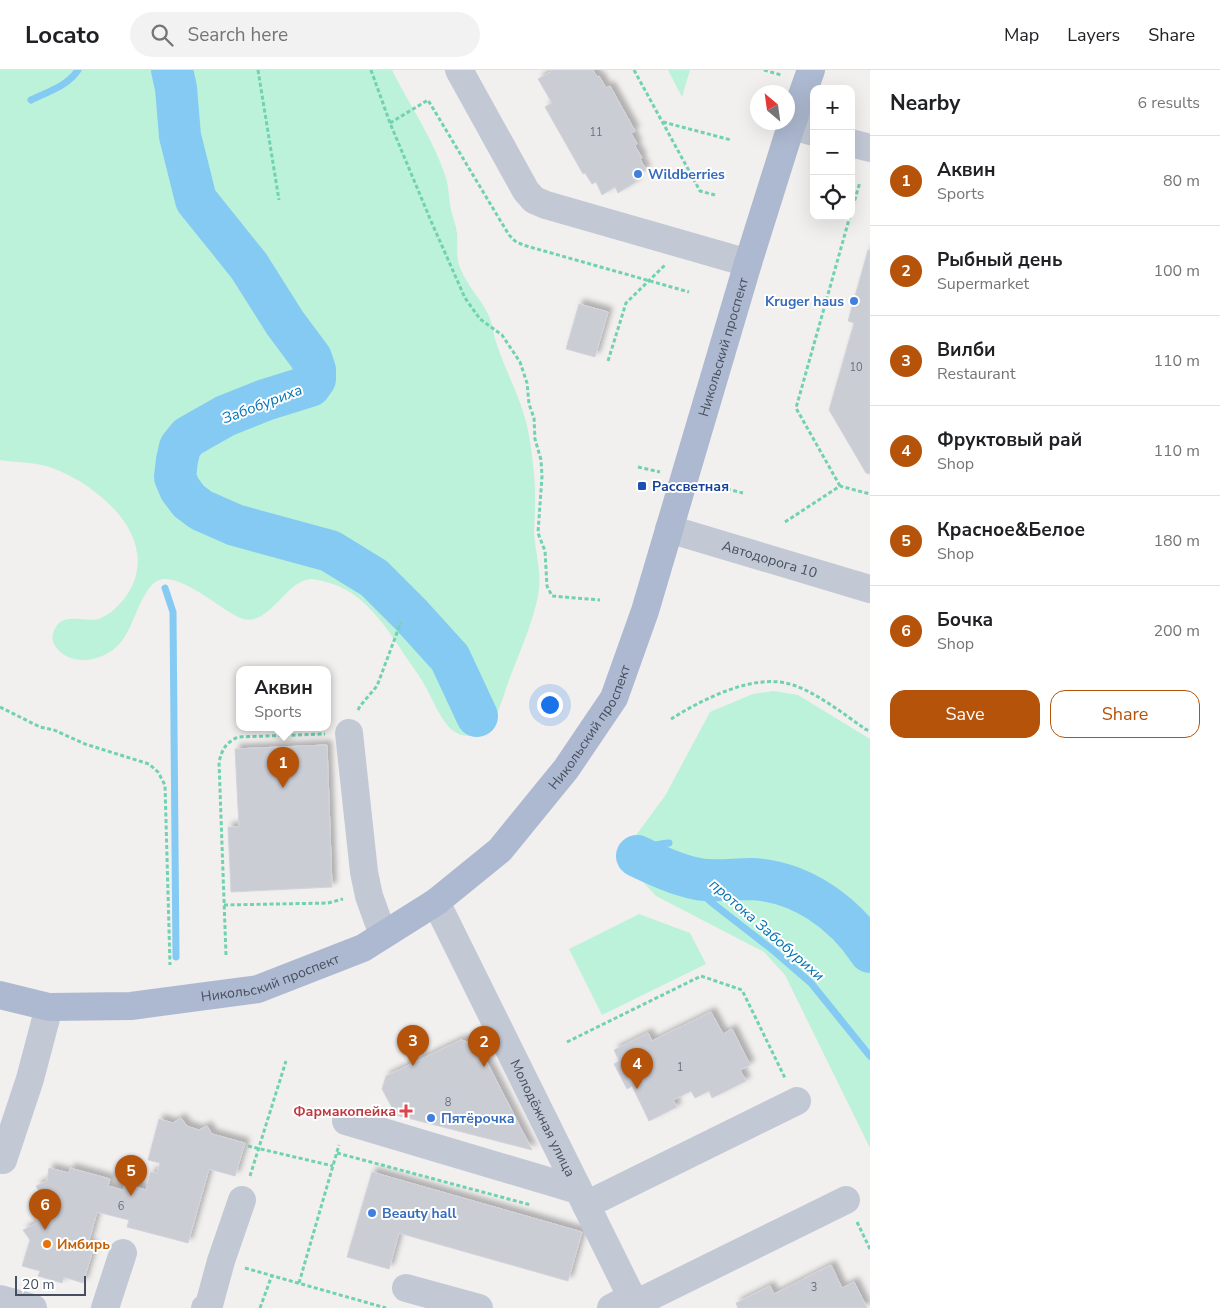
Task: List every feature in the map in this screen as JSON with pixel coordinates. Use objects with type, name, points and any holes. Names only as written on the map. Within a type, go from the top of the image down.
[{"type":"main road","name":"Никольский проспект","points":[[0,995],[49,1007],[131,1006],[258,989],[363,948],[436,902],[500,850],[566,769],[614,698],[645,611],[748,263],[802,129],[811,70]]},
{"type":"street","points":[[460,70],[526,191],[534,200],[748,263]]},
{"type":"street","points":[[855,144],[870,148]]},
{"type":"street","name":"Автодорога 10","points":[[669,529],[870,589]]},
{"type":"street","points":[[349,733],[367,890],[383,935]]},
{"type":"street","name":"Молодёжная улица","points":[[436,902],[582,1197],[629,1304]]},
{"type":"street","points":[[3,1160],[30,1079],[49,1007]]},
{"type":"street","points":[[346,1121],[582,1197],[797,1101]]},
{"type":"street","points":[[211,1307],[221,1261],[242,1200]]},
{"type":"street","points":[[629,1304],[846,1200]]},
{"type":"street","points":[[105,1308],[123,1253]]},
{"type":"street","points":[[406,1288],[479,1308]]},
{"type":"street","points":[[0,1299],[33,1308]]},
{"type":"path","points":[[258,70],[278,200]]},
{"type":"path","points":[[372,70],[394,132],[465,298],[480,318],[502,335],[520,362],[527,384],[529,404],[534,418],[535,438],[542,468],[538,533],[545,551],[547,586],[552,596],[600,600]]},
{"type":"path","points":[[634,70],[700,191],[715,195]]},
{"type":"path","points":[[764,70],[784,76]]},
{"type":"path","points":[[662,122],[731,140]]},
{"type":"path","points":[[855,200],[860,182]]},
{"type":"path","points":[[850,220],[796,408],[840,486],[870,494]]},
{"type":"path","points":[[608,361],[626,303],[685,245]]},
{"type":"path","points":[[638,467],[666,474]]},
{"type":"path","points":[[706,484],[743,493]]},
{"type":"path","points":[[785,522],[840,486]]},
{"type":"path","points":[[226,955],[219,762],[224,747],[230,740],[238,737],[349,733],[360,706],[377,686],[401,622]]},
{"type":"path","points":[[671,719],[692,706],[723,692],[750,684],[772,681],[793,685],[833,706],[870,731]]},
{"type":"path","points":[[0,706],[40,726],[85,744],[149,764],[158,772],[165,785],[170,965]]},
{"type":"path","points":[[224,905],[328,903],[339,901],[367,890]]},
{"type":"path","points":[[567,1042],[701,976],[742,990],[797,1101]]},
{"type":"path","points":[[258,1148],[286,1061]]},
{"type":"path","points":[[298,1283],[346,1121]]},
{"type":"path","points":[[248,1146],[333,1166]]},
{"type":"path","points":[[337,1154],[534,1206]]},
{"type":"path","points":[[221,1261],[385,1308]]},
{"type":"path","points":[[260,1308],[272,1275]]},
{"type":"green space","points":[[0,70],[392,70],[441,164],[447,182],[451,210],[457,230],[459,265],[491,321],[497,345],[527,424],[532,454],[535,490],[534,532],[539,588],[527,635],[500,706],[491,723],[485,729],[478,734],[469,736],[455,732],[450,728],[441,716],[418,674],[382,622],[352,593],[318,580],[310,579],[301,582],[269,610],[261,616],[252,619],[243,619],[235,615],[201,593],[177,581],[166,579],[157,581],[150,587],[142,600],[120,644],[113,650],[93,659],[81,660],[66,656],[56,648],[53,643],[53,634],[56,626],[61,622],[67,619],[95,620],[107,615],[118,606],[134,581],[138,557],[134,540],[126,525],[115,510],[86,486],[70,476],[49,467],[0,460]]},
{"type":"green space","points":[[668,70],[690,70],[682,97]]},
{"type":"green space","points":[[773,691],[798,695],[870,739],[870,1148],[785,975],[764,952],[656,896],[633,871],[626,855],[628,846],[665,796],[710,712],[753,694]]},
{"type":"green space","points":[[639,914],[690,933],[706,964],[602,1015],[569,949]]},
{"type":"building","points":[[550,70],[593,70],[606,88],[610,86],[635,131],[631,133],[646,170],[633,177],[636,182],[618,193],[615,187],[602,195],[596,182],[592,184],[585,173],[583,174],[545,107],[552,103],[538,79],[551,72]]},
{"type":"building","points":[[868,250],[870,251],[870,474],[866,473],[829,410],[854,323],[848,321]]},
{"type":"building","points":[[579,304],[608,312],[595,357],[566,349]]},
{"type":"building","points":[[327,745],[332,887],[231,892],[228,827],[239,827],[235,749]]},
{"type":"building","points":[[711,1012],[723,1034],[732,1029],[750,1065],[740,1070],[746,1081],[712,1098],[709,1091],[695,1098],[691,1091],[673,1100],[677,1107],[649,1121],[632,1086],[627,1089],[614,1064],[619,1061],[614,1050],[648,1033],[652,1041]]},
{"type":"building","points":[[461,1040],[478,1045],[532,1150],[396,1115],[382,1089],[386,1076]]},
{"type":"building","points":[[181,1118],[187,1126],[199,1130],[207,1126],[212,1134],[245,1143],[235,1176],[209,1169],[188,1243],[127,1227],[129,1220],[97,1212],[88,1244],[94,1246],[83,1283],[64,1277],[62,1283],[38,1276],[40,1271],[22,1266],[30,1240],[23,1230],[37,1223],[44,1200],[36,1186],[47,1181],[49,1168],[69,1173],[70,1168],[110,1179],[108,1186],[123,1190],[125,1184],[146,1190],[151,1172],[157,1173],[160,1163],[148,1160],[159,1119],[173,1123]]},
{"type":"building","points":[[372,1172],[582,1232],[568,1281],[399,1233],[389,1269],[347,1257]]},
{"type":"building","points":[[831,1265],[842,1288],[854,1282],[867,1308],[738,1308],[736,1303],[770,1286],[774,1294]]},
{"type":"waterway","points":[[31,100],[63,84],[74,76],[78,70]]},
{"type":"waterway","name":"Забобуриха","points":[[172,70],[176,88],[180,136],[196,200],[249,266],[285,323],[311,358],[315,370],[315,379],[310,386],[265,400],[225,416],[188,437],[180,447],[177,460],[175,477],[180,489],[189,501],[201,510],[235,525],[330,551],[374,578],[450,658],[477,716]]},
{"type":"waterway","points":[[165,588],[173,612],[176,957]]},
{"type":"waterway","points":[[646,860],[656,845],[669,843]]},
{"type":"waterway","name":"Забобуриха","points":[[637,856],[674,872],[698,879],[769,881],[803,892],[834,912],[859,937],[870,952]]},
{"type":"waterway","name":"протока Забобурихи","points":[[680,873],[711,902],[774,951],[811,983],[870,1056]]},
{"type":"place","name":"Wildberries","points":[[638,174]]},
{"type":"place","name":"Kruger haus","points":[[854,301]]},
{"type":"place","name":"Рассветная","points":[[642,486]]},
{"type":"place","name":"Аквин","points":[[283,788]]},
{"type":"place","name":"Вилби","points":[[413,1066]]},
{"type":"place","name":"Рыбный день","points":[[484,1067]]},
{"type":"place","name":"Фруктовый рай","points":[[637,1089]]},
{"type":"place","name":"Фармакопейка","points":[[406,1111]]},
{"type":"place","name":"Пятёрочка","points":[[431,1118]]},
{"type":"place","name":"Красное&Белое","points":[[131,1196]]},
{"type":"place","name":"Beauty hall","points":[[372,1213]]},
{"type":"place","name":"Бочка","points":[[45,1230]]},
{"type":"place","name":"Имбирь","points":[[47,1244]]}]
